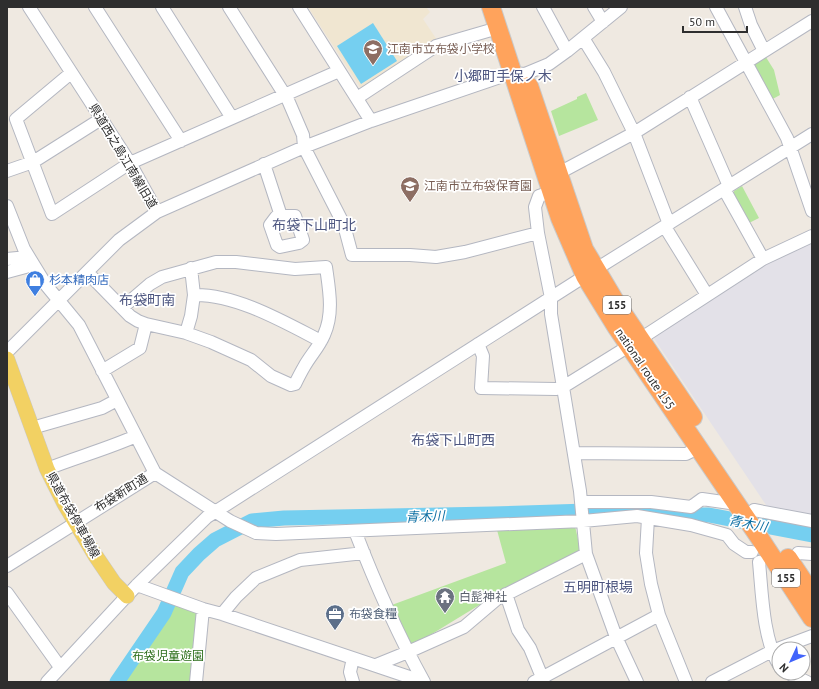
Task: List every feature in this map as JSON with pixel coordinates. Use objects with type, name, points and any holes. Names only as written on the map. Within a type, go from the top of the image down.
[{"type":"highway","name":"national route 155","points":[[491,7],[498,28],[519,73],[559,173],[591,273]]},
{"type":"highway","name":"national route 155","points":[[504,7],[519,73],[551,192],[560,218],[591,273],[618,306],[635,342],[698,448],[747,509]]},
{"type":"highway","name":"national route 155","points":[[635,342],[747,509],[762,543],[812,618]]},
{"type":"highway","name":"national route 155","points":[[762,543],[812,594]]},
{"type":"main road","name":"県道布袋停車場線","points":[[7,359],[47,469],[64,503],[114,583],[127,596]]},
{"type":"street","name":"県道西之島江南線旧道","points":[[7,352],[122,237],[157,212],[130,164],[29,7]]},
{"type":"street","points":[[95,7],[180,141]]},
{"type":"street","points":[[162,7],[232,118]]},
{"type":"street","points":[[229,7],[285,95],[303,135],[304,147],[344,226],[352,256],[410,255],[436,257],[465,252],[538,233]]},
{"type":"street","points":[[299,7],[372,121]]},
{"type":"street","points":[[542,7],[567,51]]},
{"type":"street","points":[[594,7],[603,22]]},
{"type":"street","points":[[157,212],[304,147],[372,121],[548,64],[567,51],[621,7]]},
{"type":"street","points":[[716,7],[791,147],[812,210]]},
{"type":"street","points":[[745,7],[751,25],[764,51]]},
{"type":"street","points":[[559,173],[634,133],[812,21]]},
{"type":"street","points":[[357,98],[436,46],[498,28]]},
{"type":"street","points":[[583,38],[604,72],[634,133],[667,225],[707,295]]},
{"type":"street","points":[[71,73],[16,119],[52,214],[130,164],[339,71]]},
{"type":"street","points":[[690,97],[727,188],[763,259]]},
{"type":"street","points":[[7,171],[33,162],[101,119]]},
{"type":"street","points":[[47,682],[137,585],[207,517],[478,344],[812,134]]},
{"type":"street","points":[[264,164],[281,216]]},
{"type":"street","points":[[551,192],[539,196],[535,207],[538,233],[551,298],[551,314],[582,503],[586,554],[616,637],[637,682]]},
{"type":"street","points":[[7,206],[20,241],[30,261],[46,285],[79,326],[155,472],[214,512],[234,523],[252,531],[276,534],[355,532],[637,516],[691,525],[727,536],[734,544],[746,552],[762,543]]},
{"type":"street","points":[[478,344],[483,356],[481,388],[556,389],[563,387],[763,259],[812,236]]},
{"type":"street","points":[[7,259],[30,261]]},
{"type":"street","points":[[7,272],[30,261]]},
{"type":"street","points":[[87,272],[122,308],[130,316],[146,324],[186,333],[211,342],[251,360],[271,376],[291,385],[296,384],[304,366],[324,335],[330,310],[330,293],[326,267],[295,269],[225,261],[170,274],[157,280],[122,308]]},
{"type":"street","points":[[186,333],[191,316],[194,295],[191,268]]},
{"type":"street","points":[[194,295],[212,296],[234,301],[287,323],[321,341]]},
{"type":"street","points":[[102,371],[140,348],[146,324]]},
{"type":"street","points":[[32,428],[102,408],[117,400]]},
{"type":"street","points":[[47,469],[79,456],[118,444],[136,436]]},
{"type":"street","points":[[574,453],[686,454],[698,448]]},
{"type":"street","name":"布袋新町通","points":[[7,566],[155,472]]},
{"type":"street","points":[[582,503],[651,502],[691,507],[702,499],[812,521]]},
{"type":"street","points":[[648,518],[646,553],[651,584],[659,615],[686,682]]},
{"type":"street","points":[[355,532],[384,603],[424,682]]},
{"type":"street","points":[[222,614],[236,597],[256,578],[300,560],[364,553]]},
{"type":"street","points":[[798,553],[812,554]]},
{"type":"street","points":[[376,665],[464,626],[506,594],[586,554]]},
{"type":"street","points":[[759,562],[762,595],[771,645]]},
{"type":"street","points":[[137,585],[203,609],[222,614],[424,682]]},
{"type":"street","points":[[7,593],[60,667]]},
{"type":"street","points":[[506,594],[518,630],[530,648],[540,680],[616,637],[659,615]]},
{"type":"street","points":[[196,682],[203,609]]},
{"type":"street","points":[[799,641],[812,636]]},
{"type":"street","points":[[712,682],[771,652]]},
{"type":"street","points":[[352,682],[350,672],[353,658]]},
{"type":"shaded area","name":"江南市立布袋小学校","points":[[308,7],[426,7],[430,12],[423,19],[439,43],[364,88],[360,87]]},
{"type":"shaded area","points":[[812,243],[812,519],[770,511],[653,337],[767,264]]},
{"type":"green space","points":[[764,54],[774,70],[780,95],[769,101],[751,62]]},
{"type":"green space","points":[[586,93],[598,120],[559,136],[551,111],[577,99],[577,97]]},
{"type":"green space","points":[[742,186],[759,218],[747,224],[733,198],[734,191]]},
{"type":"green space","points":[[575,526],[581,553],[499,593],[409,648],[389,606],[506,563],[497,530]]},
{"type":"green space","name":"布袋児童遊園","points":[[173,603],[196,611],[197,615],[191,682],[120,682]]},
{"type":"water","points":[[373,23],[397,61],[361,84],[337,46]]},
{"type":"waterway","name":"青木川","points":[[117,682],[164,613],[182,572],[215,540],[252,521],[284,518],[650,509],[691,515],[709,515],[812,535]]},
{"type":"place","name":"江南市立布袋小学校","points":[[373,66]]},
{"type":"place","name":"江南市立布袋保育園","points":[[410,203]]},
{"type":"place","name":"杉本精肉店","points":[[35,297]]},
{"type":"place","name":"白髭神社","points":[[445,614]]},
{"type":"place","name":"布袋食糧","points":[[335,631]]},
{"type":"district","name":"小郷町手保ノ木","points":[[503,76]]},
{"type":"district","name":"布袋下山町北","points":[[314,225]]},
{"type":"district","name":"布袋町南","points":[[147,300]]},
{"type":"district","name":"布袋下山町西","points":[[453,440]]},
{"type":"district","name":"五明町根場","points":[[598,587]]}]
